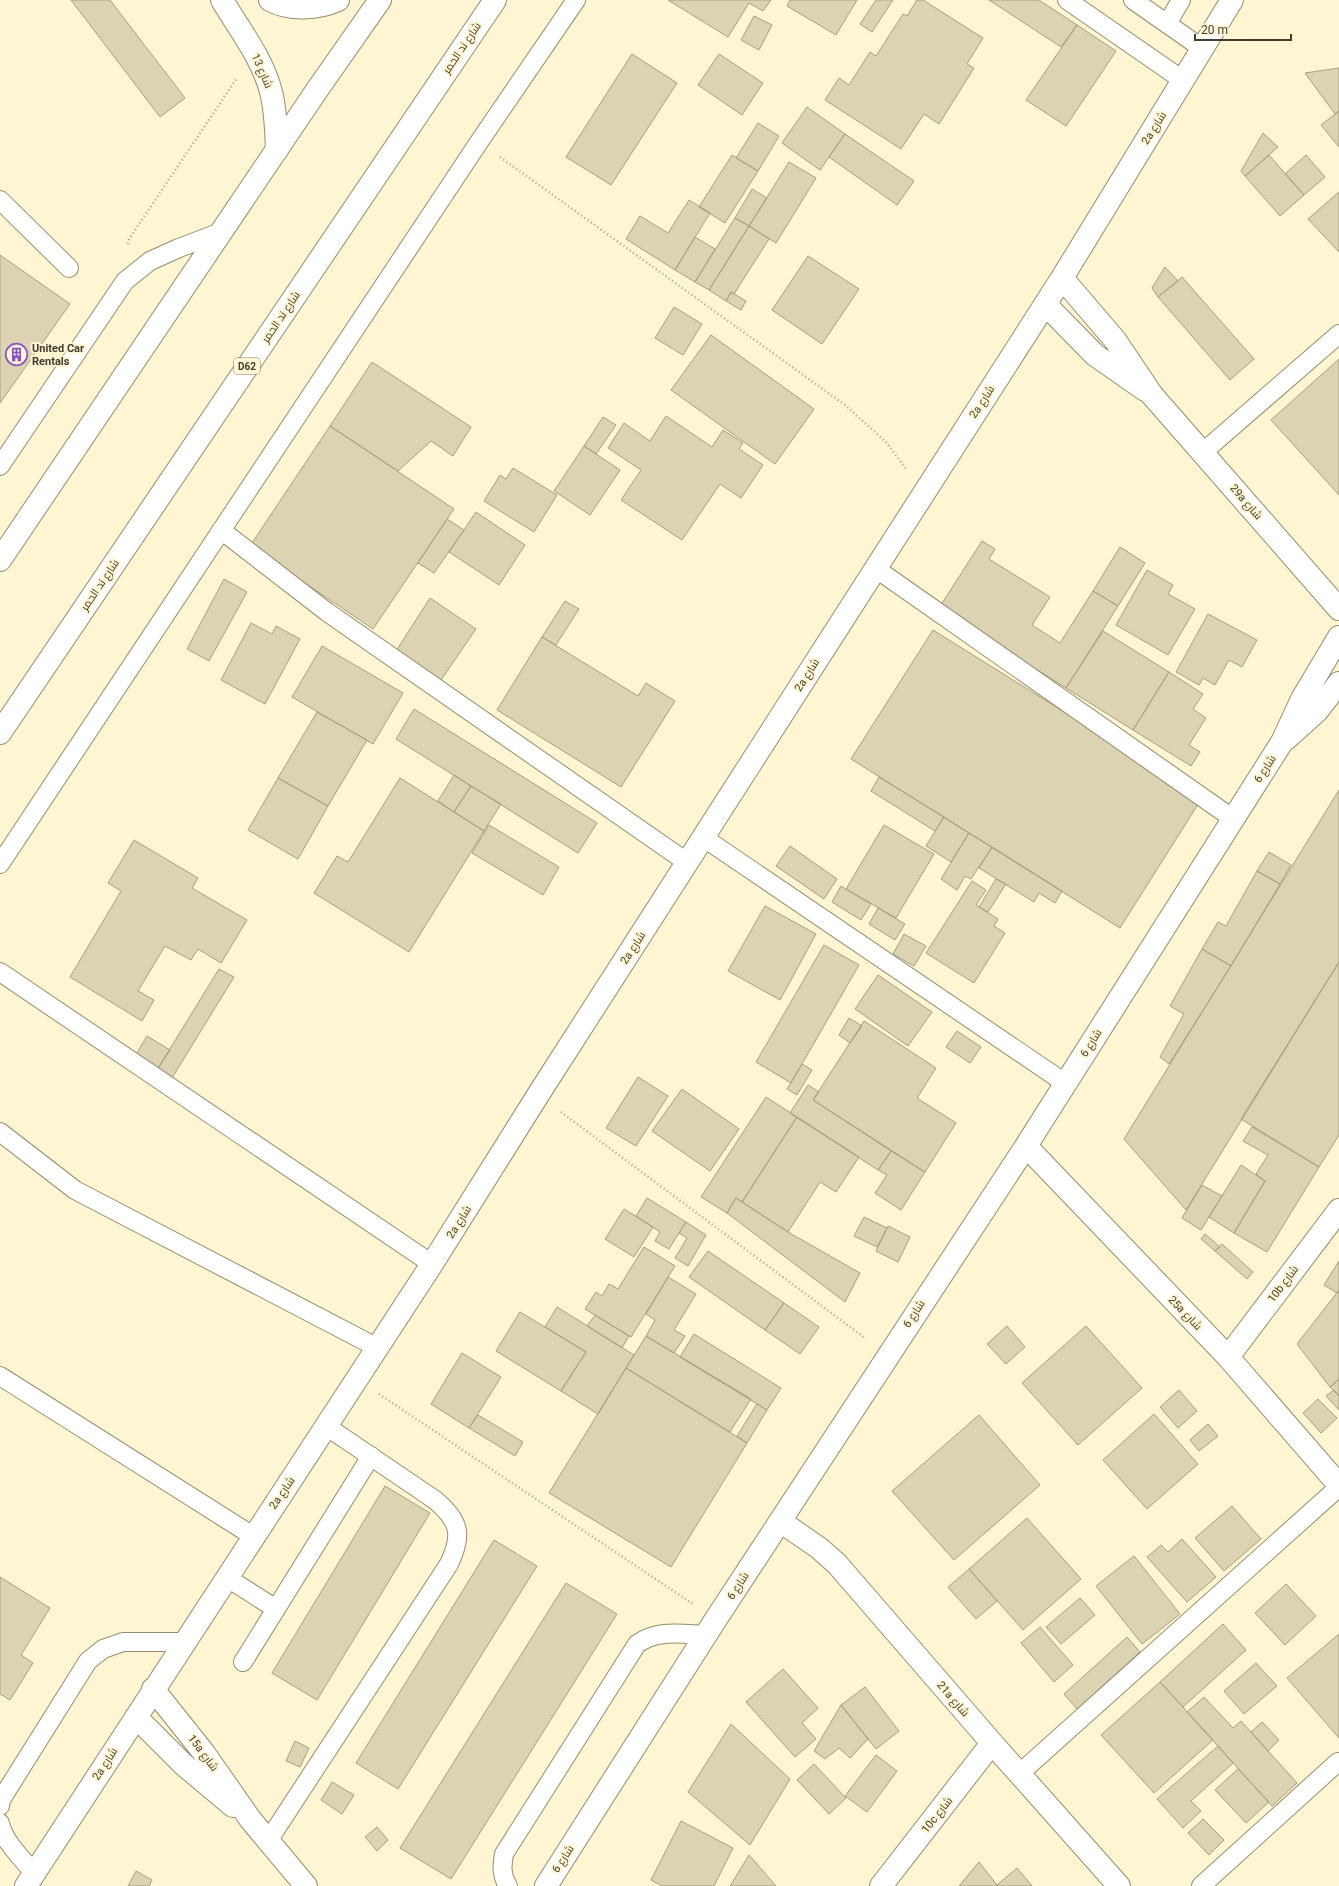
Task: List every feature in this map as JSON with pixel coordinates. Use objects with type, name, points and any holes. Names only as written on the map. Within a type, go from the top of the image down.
[{"type":"street","name":"شارع 13","points":[[222,0],[254,53],[271,91],[276,120],[277,150]]},
{"type":"street","points":[[270,0],[294,7],[314,7],[338,0]]},
{"type":"street","points":[[0,560],[221,232],[380,0]]},
{"type":"street","name":"شارع ند الحمر","points":[[0,733],[495,0]]},
{"type":"street","name":"2a شارع","points":[[30,1880],[226,1577],[432,1264],[538,1095],[1062,278],[1232,1]]},
{"type":"street","name":"29a شارع","points":[[1062,278],[1115,340],[1152,395],[1339,609]]},
{"type":"street","name":"29a شارع","points":[[1045,304],[1095,355],[1152,395]]},
{"type":"street","name":"شارع 6","points":[[546,1886],[711,1627],[1026,1146],[1232,818],[1282,742],[1302,699],[1339,637]]},
{"type":"street","name":"شارع 6","points":[[1282,742],[1317,711],[1339,683]]},
{"type":"street","name":"25a شارع","points":[[1026,1146],[1228,1357],[1339,1486]]},
{"type":"street","name":"10b شارع","points":[[1228,1357],[1339,1210]]},
{"type":"street","name":"21a شارع","points":[[780,1521],[820,1548],[837,1564],[1019,1774],[1119,1886]]},
{"type":"street","name":"15a شارع","points":[[153,1689],[204,1753],[250,1819],[306,1886]]},
{"type":"street","name":"15a شارع","points":[[136,1717],[202,1782],[250,1819]]},
{"type":"street","name":"10c شارع","points":[[881,1886],[992,1743]]},
{"type":"lane","points":[[0,864],[479,142],[576,0]]},
{"type":"lane","points":[[1067,0],[1184,81]]},
{"type":"lane","points":[[1133,0],[1203,49]]},
{"type":"lane","points":[[1167,24],[1181,0]]},
{"type":"lane","points":[[0,200],[68,268]]},
{"type":"lane","points":[[1,460],[125,281],[150,261],[221,232]]},
{"type":"lane","points":[[1202,452],[1339,334]]},
{"type":"lane","points":[[221,530],[327,612],[688,863]]},
{"type":"lane","points":[[875,568],[1232,818]]},
{"type":"lane","points":[[704,838],[1065,1083]]},
{"type":"lane","points":[[0,972],[432,1264]]},
{"type":"lane","points":[[0,1132],[75,1190],[378,1348]]},
{"type":"lane","points":[[0,1376],[253,1536]]},
{"type":"lane","points":[[268,1841],[449,1564],[457,1547],[457,1529],[449,1512],[435,1500],[326,1426]]},
{"type":"lane","points":[[243,1662],[371,1456]]},
{"type":"lane","points":[[1019,1774],[1339,1486]]},
{"type":"lane","points":[[226,1577],[276,1609]]},
{"type":"lane","points":[[508,1886],[504,1880],[502,1867],[504,1854],[637,1644],[655,1634],[711,1627]]},
{"type":"lane","points":[[0,1806],[1,1800],[88,1661],[103,1649],[122,1642],[184,1642]]},
{"type":"lane","points":[[1201,1886],[1338,1762]]},
{"type":"lane","points":[[0,1823],[2,1830],[30,1880]]},
{"type":"path","points":[[125,281],[129,239],[254,53]]},
{"type":"path","points":[[479,142],[845,405],[886,442],[924,493]]},
{"type":"path","points":[[538,1095],[888,1355]]},
{"type":"path","points":[[357,1380],[711,1627]]},
{"type":"building","points":[[71,0],[110,0],[185,98],[160,117]]},
{"type":"building","points":[[668,0],[771,0],[763,11],[749,3],[728,37]]},
{"type":"building","points":[[790,0],[857,0],[836,35],[787,6]]},
{"type":"building","points":[[876,0],[893,0],[872,32],[860,24]]},
{"type":"building","points":[[917,0],[923,0],[983,38],[967,64],[974,68],[939,124],[924,114],[901,149],[825,100],[839,78],[849,85],[870,52],[876,56],[903,14],[907,16]]},
{"type":"building","points":[[989,0],[1039,0],[1077,25],[1061,47]]},
{"type":"building","points":[[754,16],[772,25],[759,50],[741,40]]},
{"type":"building","points":[[1077,25],[1116,51],[1066,126],[1026,100]]},
{"type":"building","points":[[632,54],[677,83],[611,185],[566,157]]},
{"type":"building","points":[[719,54],[763,83],[742,115],[698,85]]},
{"type":"building","points":[[1339,68],[1339,111],[1335,114],[1305,73]]},
{"type":"building","points":[[807,107],[845,134],[820,170],[782,143]]},
{"type":"building","points":[[1339,111],[1339,147],[1321,125]]},
{"type":"building","points":[[758,123],[779,136],[758,171],[736,158]]},
{"type":"building","points":[[1263,133],[1278,147],[1245,176],[1241,171]]},
{"type":"building","points":[[845,134],[914,181],[897,205],[829,157]]},
{"type":"building","points":[[732,155],[758,171],[725,223],[699,207]]},
{"type":"building","points":[[1269,155],[1304,195],[1280,216],[1245,176]]},
{"type":"building","points":[[1306,155],[1325,177],[1304,195],[1285,174]]},
{"type":"building","points":[[789,162],[816,178],[776,243],[749,226]]},
{"type":"building","points":[[752,189],[767,198],[749,226],[735,218]]},
{"type":"building","points":[[1339,192],[1339,252],[1308,219]]},
{"type":"building","points":[[689,200],[710,213],[675,270],[626,239],[640,216],[668,233]]},
{"type":"building","points":[[735,218],[749,226],[709,290],[695,282]]},
{"type":"building","points":[[749,226],[769,239],[734,294],[731,292],[726,301],[709,290]]},
{"type":"building","points":[[695,237],[715,249],[695,282],[675,270]]},
{"type":"building","name":"United Car Rentals","points":[[0,255],[70,304],[0,403]]},
{"type":"building","points":[[808,256],[859,289],[822,344],[772,310]]},
{"type":"building","points":[[1165,267],[1178,281],[1158,297],[1152,288]]},
{"type":"building","points":[[1182,277],[1254,359],[1230,380],[1158,297]]},
{"type":"building","points":[[731,292],[746,301],[741,310],[726,301]]},
{"type":"building","points":[[674,307],[702,324],[683,355],[655,338]]},
{"type":"building","points":[[711,335],[814,409],[775,464],[671,390]]},
{"type":"building","points":[[1339,359],[1339,495],[1271,420]]},
{"type":"building","points":[[372,362],[471,427],[453,456],[431,441],[398,471],[330,426]]},
{"type":"building","points":[[666,416],[712,447],[723,430],[743,443],[739,449],[763,465],[741,498],[720,484],[682,540],[621,500],[641,470],[608,448],[624,423],[650,441]]},
{"type":"building","points":[[603,417],[616,425],[596,454],[584,446]]},
{"type":"building","points":[[330,426],[454,509],[373,629],[250,546]]},
{"type":"building","points":[[584,446],[620,470],[590,515],[554,491]]},
{"type":"building","points":[[513,468],[557,495],[534,532],[484,501],[500,475],[506,479]]},
{"type":"building","points":[[476,512],[525,545],[499,585],[449,552]]},
{"type":"building","points":[[447,519],[464,530],[434,573],[418,563]]},
{"type":"building","points":[[982,541],[995,549],[989,559],[1050,597],[1032,625],[1060,643],[1093,591],[1118,606],[1066,688],[939,608]]},
{"type":"building","points":[[1120,547],[1145,563],[1118,606],[1093,591]]},
{"type":"building","points":[[1147,570],[1173,585],[1168,594],[1195,609],[1168,655],[1116,625]]},
{"type":"building","points":[[224,579],[247,592],[209,661],[187,649]]},
{"type":"building","points":[[430,598],[476,629],[441,680],[396,651]]},
{"type":"building","points":[[565,601],[579,609],[556,645],[542,637]]},
{"type":"building","points":[[1208,614],[1257,640],[1242,667],[1229,660],[1215,685],[1203,678],[1199,685],[1176,672]]},
{"type":"building","points":[[251,623],[272,634],[276,626],[300,639],[265,704],[221,680]]},
{"type":"building","points":[[933,630],[1202,798],[1120,928],[851,759]]},
{"type":"building","points":[[1103,631],[1169,672],[1133,730],[1066,688]]},
{"type":"building","points":[[542,637],[638,696],[646,683],[675,701],[621,787],[497,710]]},
{"type":"building","points":[[322,646],[403,693],[373,744],[292,697]]},
{"type":"building","points":[[1169,672],[1203,694],[1193,709],[1206,718],[1189,745],[1200,752],[1191,766],[1133,730]]},
{"type":"building","points":[[414,709],[597,823],[578,853],[396,739]]},
{"type":"building","points":[[317,712],[367,740],[328,806],[278,778]]},
{"type":"building","points":[[454,775],[471,786],[454,812],[438,801]]},
{"type":"building","points":[[879,777],[944,817],[935,831],[871,791]]},
{"type":"building","points":[[278,778],[328,806],[298,859],[248,830]]},
{"type":"building","points":[[400,778],[484,831],[409,952],[314,893],[337,856],[348,862]]},
{"type":"building","points":[[471,786],[501,804],[484,831],[454,812]]},
{"type":"building","points":[[1339,790],[1339,962],[1186,1210],[1124,1139]]},
{"type":"building","points":[[944,817],[969,833],[951,862],[926,846]]},
{"type":"building","points":[[489,825],[559,867],[543,895],[472,853]]},
{"type":"building","points":[[884,825],[934,854],[896,918],[846,889]]},
{"type":"building","points":[[969,833],[992,847],[971,879],[965,876],[957,890],[941,879]]},
{"type":"building","points":[[134,840],[198,878],[192,888],[247,920],[221,963],[198,949],[191,960],[165,946],[138,991],[154,1000],[142,1021],[70,977],[121,891],[108,883]]},
{"type":"building","points":[[790,846],[837,879],[824,899],[776,866]]},
{"type":"building","points":[[992,847],[1062,891],[1055,903],[1039,893],[1034,902],[979,868]]},
{"type":"building","points":[[1269,852],[1291,865],[1280,884],[1257,871]]},
{"type":"building","points":[[1257,871],[1280,884],[1231,966],[1202,949],[1218,922],[1226,926]]},
{"type":"building","points":[[996,879],[1006,884],[988,912],[979,907]]},
{"type":"building","points":[[972,881],[986,890],[976,905],[998,919],[994,926],[1005,933],[974,983],[926,953]]},
{"type":"building","points":[[841,886],[871,904],[861,920],[832,902]]},
{"type":"building","points":[[765,906],[816,934],[780,1000],[728,971]]},
{"type":"building","points":[[878,908],[905,924],[895,940],[869,924]]},
{"type":"building","points":[[904,934],[926,946],[914,966],[893,954]]},
{"type":"building","points":[[824,945],[859,965],[791,1083],[756,1062]]},
{"type":"building","points":[[1202,949],[1231,966],[1169,1064],[1160,1057],[1184,1014],[1170,1006]]},
{"type":"building","points":[[1339,962],[1339,1135],[1319,1167],[1241,1119]]},
{"type":"building","points":[[219,969],[234,977],[172,1078],[157,1070]]},
{"type":"building","points":[[878,975],[932,1012],[908,1046],[855,1009]]},
{"type":"building","points":[[849,1018],[862,1026],[850,1043],[839,1035]]},
{"type":"building","points":[[864,1021],[936,1068],[917,1098],[956,1123],[925,1172],[813,1100]]},
{"type":"building","points":[[957,1031],[981,1047],[970,1063],[946,1047]]},
{"type":"building","points":[[147,1036],[170,1050],[157,1070],[135,1056]]},
{"type":"building","points":[[802,1064],[812,1070],[797,1095],[787,1089]]},
{"type":"building","points":[[638,1077],[668,1096],[636,1146],[606,1128]]},
{"type":"building","points":[[808,1085],[819,1092],[813,1100],[891,1151],[878,1170],[790,1113]]},
{"type":"building","points":[[682,1089],[739,1129],[710,1171],[652,1131]]},
{"type":"building","points":[[766,1097],[797,1117],[742,1202],[736,1198],[727,1213],[701,1197]]},
{"type":"building","points":[[797,1117],[859,1157],[836,1192],[820,1182],[788,1232],[742,1202]]},
{"type":"building","points":[[1252,1127],[1319,1167],[1267,1252],[1234,1233],[1265,1181],[1256,1174],[1268,1155],[1243,1141]]},
{"type":"building","points":[[891,1151],[925,1172],[901,1210],[875,1193],[887,1175],[878,1170]]},
{"type":"building","points":[[1241,1165],[1265,1181],[1234,1233],[1209,1217]]},
{"type":"building","points":[[1202,1185],[1222,1196],[1201,1230],[1182,1218]]},
{"type":"building","points":[[647,1198],[686,1222],[669,1249],[655,1241],[660,1232],[636,1216]]},
{"type":"building","points":[[736,1198],[788,1232],[860,1273],[845,1302],[727,1213]]},
{"type":"building","points":[[624,1209],[653,1227],[634,1257],[605,1239]]},
{"type":"building","points":[[864,1217],[887,1228],[877,1247],[854,1236]]},
{"type":"building","points":[[686,1222],[706,1235],[688,1266],[675,1258],[687,1238],[679,1233]]},
{"type":"building","points":[[888,1226],[910,1237],[898,1262],[876,1251]]},
{"type":"building","points":[[1205,1234],[1220,1247],[1215,1251],[1201,1239]]},
{"type":"building","points":[[1222,1244],[1253,1272],[1247,1279],[1215,1251]]},
{"type":"building","points":[[644,1247],[675,1266],[631,1337],[585,1309],[596,1292],[602,1296],[609,1284],[618,1289]]},
{"type":"building","points":[[708,1251],[784,1303],[765,1330],[689,1277]]},
{"type":"building","points":[[1339,1261],[1339,1290],[1337,1293],[1324,1285]]},
{"type":"building","points":[[668,1277],[696,1294],[674,1330],[685,1336],[674,1353],[646,1336],[655,1320],[646,1314]]},
{"type":"building","points":[[1339,1290],[1339,1379],[1330,1387],[1297,1344]]},
{"type":"building","points":[[784,1303],[819,1327],[800,1354],[765,1330]]},
{"type":"building","points":[[557,1307],[634,1355],[598,1414],[561,1391],[586,1352],[545,1327]]},
{"type":"building","points":[[520,1312],[586,1352],[561,1391],[496,1351]]},
{"type":"building","points":[[595,1315],[629,1336],[622,1348],[587,1326]]},
{"type":"building","points":[[1007,1326],[1025,1347],[1006,1364],[987,1344]]},
{"type":"building","points":[[1086,1326],[1142,1388],[1078,1445],[1022,1383]]},
{"type":"building","points":[[694,1334],[781,1388],[767,1410],[680,1357]]},
{"type":"building","points":[[646,1336],[751,1399],[730,1432],[626,1368]]},
{"type":"building","points":[[462,1353],[501,1377],[469,1428],[431,1404]]},
{"type":"building","points":[[626,1368],[747,1443],[671,1567],[549,1493]]},
{"type":"building","points":[[1339,1379],[1339,1396],[1330,1387]]},
{"type":"building","points":[[1179,1390],[1197,1411],[1178,1428],[1160,1407]]},
{"type":"building","points":[[1334,1390],[1339,1396],[1339,1410],[1326,1396]]},
{"type":"building","points":[[1318,1399],[1337,1418],[1321,1433],[1303,1413]]},
{"type":"building","points":[[757,1404],[767,1410],[747,1443],[737,1436]]},
{"type":"building","points":[[1154,1414],[1198,1464],[1147,1509],[1103,1460]]},
{"type":"building","points":[[478,1415],[523,1442],[515,1456],[469,1428]]},
{"type":"building","points":[[979,1415],[1040,1485],[954,1560],[892,1491]]},
{"type":"building","points":[[1208,1424],[1218,1436],[1199,1451],[1190,1440]]},
{"type":"building","points":[[385,1486],[430,1513],[317,1700],[272,1673]]},
{"type":"building","points":[[1232,1506],[1261,1539],[1224,1571],[1195,1538]]},
{"type":"building","points":[[1027,1518],[1081,1579],[1023,1630],[969,1569]]},
{"type":"building","points":[[1182,1539],[1216,1577],[1187,1602],[1147,1557],[1161,1545],[1168,1552]]},
{"type":"building","points":[[494,1540],[537,1566],[398,1789],[356,1763]]},
{"type":"building","points":[[1134,1556],[1180,1614],[1142,1644],[1096,1586]]},
{"type":"building","points":[[969,1569],[997,1601],[976,1619],[948,1587]]},
{"type":"building","points":[[0,1577],[50,1608],[21,1655],[33,1663],[10,1700],[0,1694]]},
{"type":"building","points":[[566,1583],[617,1614],[451,1879],[400,1848]]},
{"type":"building","points":[[1286,1584],[1316,1616],[1285,1645],[1255,1613]]},
{"type":"building","points":[[1080,1598],[1095,1615],[1061,1644],[1046,1627]]},
{"type":"building","points":[[1223,1624],[1246,1650],[1183,1707],[1160,1682]]},
{"type":"building","points":[[1040,1627],[1073,1665],[1054,1682],[1021,1643]]},
{"type":"building","points":[[1339,1634],[1339,1738],[1287,1678]]},
{"type":"building","points":[[1127,1637],[1140,1652],[1077,1709],[1064,1694]]},
{"type":"building","points":[[1256,1663],[1277,1686],[1244,1714],[1224,1691]]},
{"type":"building","points":[[783,1669],[818,1708],[802,1723],[816,1739],[795,1757],[746,1702]]},
{"type":"building","points":[[1160,1682],[1213,1740],[1154,1793],[1101,1735]]},
{"type":"building","points":[[865,1687],[899,1731],[876,1749],[841,1705]]},
{"type":"building","points":[[1204,1697],[1233,1728],[1241,1721],[1297,1783],[1272,1806],[1187,1712]]},
{"type":"building","points":[[841,1705],[868,1739],[850,1758],[839,1748],[825,1759],[814,1751]]},
{"type":"building","points":[[1262,1722],[1279,1740],[1268,1751],[1251,1732]]},
{"type":"building","points":[[731,1724],[790,1779],[750,1845],[688,1792]]},
{"type":"building","points":[[295,1741],[309,1748],[300,1767],[286,1761]]},
{"type":"building","points":[[1218,1746],[1233,1763],[1191,1801],[1201,1811],[1183,1828],[1157,1799]]},
{"type":"building","points":[[876,1755],[897,1771],[867,1812],[845,1796]]},
{"type":"building","points":[[814,1764],[846,1798],[829,1814],[797,1780]]},
{"type":"building","points":[[1238,1769],[1269,1802],[1246,1823],[1215,1790]]},
{"type":"building","points":[[332,1782],[354,1795],[342,1814],[321,1800]]},
{"type":"building","points":[[1203,1819],[1224,1840],[1209,1855],[1188,1833]]},
{"type":"building","points":[[681,1821],[733,1848],[714,1886],[662,1886],[651,1880]]},
{"type":"building","points":[[377,1827],[388,1840],[377,1851],[365,1837]]},
{"type":"building","points":[[749,1855],[776,1886],[730,1886]]},
{"type":"building","points":[[979,1862],[998,1886],[959,1886]]},
{"type":"building","points":[[1017,1868],[1032,1886],[997,1885]]},
{"type":"building","points":[[136,1871],[152,1880],[149,1886],[128,1886]]},
{"type":"place","name":"United Car Rentals","points":[[17,354]]}]
